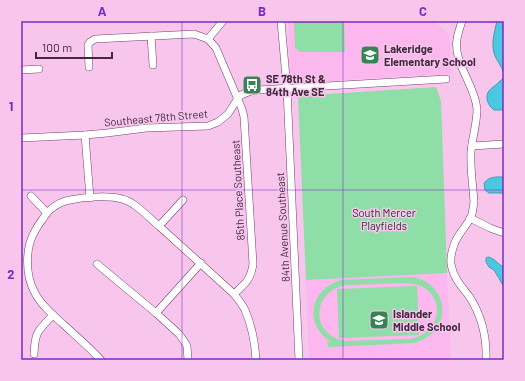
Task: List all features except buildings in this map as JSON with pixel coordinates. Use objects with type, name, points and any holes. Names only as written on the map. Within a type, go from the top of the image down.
[{"type":"street","points":[[89,67],[88,49],[90,42],[95,39],[194,34],[208,39],[223,21]]},
{"type":"street","name":"84th Avenue Southeast","points":[[281,21],[287,89],[299,360]]},
{"type":"street","points":[[462,21],[456,46],[460,61],[472,86],[476,103],[476,118],[471,165],[474,202],[470,218],[458,236],[452,253],[451,264],[458,281],[473,303],[481,320],[487,347],[486,360]]},
{"type":"street","points":[[151,36],[153,65]]},
{"type":"street","name":"85th Place Southeast","points":[[208,39],[219,54],[238,98],[245,124],[253,264],[248,280],[234,294]]},
{"type":"street","points":[[21,70],[38,69]]},
{"type":"street","points":[[238,98],[251,91],[446,79]]},
{"type":"street","name":"Southeast 78th Street","points":[[21,138],[107,134],[146,128],[208,126],[218,122],[228,114],[238,98]]},
{"type":"street","points":[[85,135],[90,198]]},
{"type":"street","points":[[472,146],[504,144]]},
{"type":"street","points":[[31,196],[47,213]]},
{"type":"street","points":[[101,360],[39,300],[29,276],[28,250],[35,231],[52,208],[70,200],[113,197],[128,201],[159,226],[234,294],[245,310],[250,323],[256,360]]},
{"type":"street","points":[[159,226],[183,200]]},
{"type":"street","points":[[470,218],[504,233]]},
{"type":"street","points":[[156,313],[201,263]]},
{"type":"street","points":[[97,264],[179,334],[187,346],[188,360]]},
{"type":"street","points":[[34,354],[34,342],[36,336],[39,330],[53,315]]},
{"type":"shaded area","name":"Lakeridge Elementary School","points":[[288,21],[434,21],[449,35],[451,74],[291,83]]},
{"type":"shaded area","name":"Islander Middle School","points":[[447,273],[451,360],[309,360],[306,280]]},
{"type":"green space","points":[[294,21],[344,21],[345,52],[300,52],[295,48]]},
{"type":"green space","name":"South Mercer Playfields","points":[[436,87],[441,101],[447,273],[306,280],[298,96]]},
{"type":"green space","points":[[414,277],[426,282],[435,290],[441,300],[442,310],[440,321],[435,331],[426,338],[413,343],[328,347],[327,342],[331,342],[322,335],[316,326],[314,308],[322,291],[341,280]],"holes":[[[408,283],[421,286],[430,292],[435,300],[437,310],[436,319],[431,328],[422,335],[410,339],[349,341],[336,338],[327,332],[322,324],[319,315],[321,305],[326,296],[334,289],[346,285]]]},
{"type":"green space","points":[[417,286],[419,335],[339,338],[337,289]]},
{"type":"water","points":[[497,21],[504,21],[504,75],[493,49],[493,40]]},
{"type":"water","points":[[504,76],[504,110],[494,110],[490,107],[487,96],[491,89],[502,80]]},
{"type":"water","points":[[493,177],[504,177],[504,193],[489,193],[485,190],[484,183],[489,179]]},
{"type":"water","points":[[488,257],[504,267],[504,287],[494,270],[489,267],[486,262],[486,258]]},
{"type":"place","name":"Lakeridge Elementary School","points":[[370,55]]},
{"type":"place","name":"SE 78th St & 84th Ave SE","points":[[252,85]]},
{"type":"place","name":"Islander Middle School","points":[[379,320]]}]
